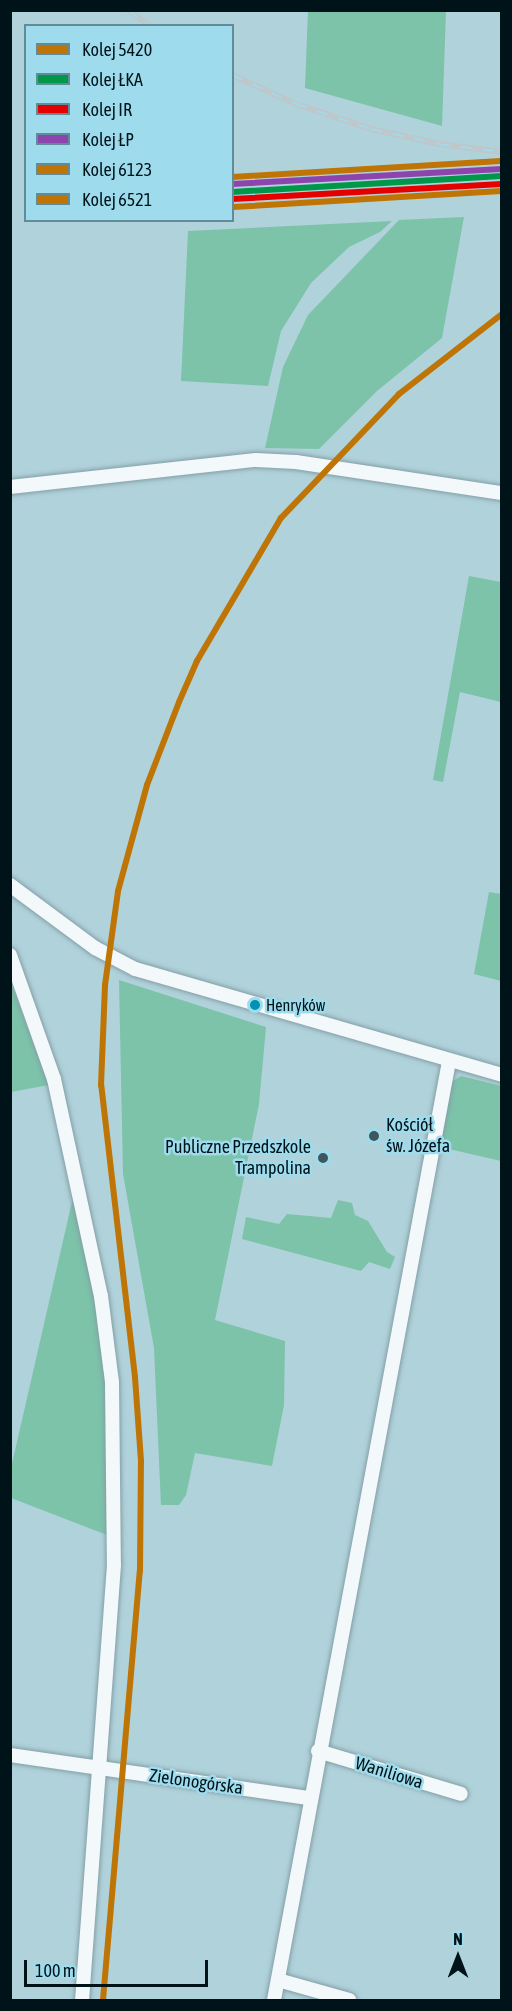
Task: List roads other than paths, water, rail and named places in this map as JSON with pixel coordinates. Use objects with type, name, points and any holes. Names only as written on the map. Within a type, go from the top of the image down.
[{"type":"street","points":[[10,487],[256,460],[296,462],[501,493]]},
{"type":"street","points":[[10,885],[95,948],[135,969],[501,1075]]},
{"type":"street","points":[[10,955],[54,1079],[101,1296],[112,1382],[114,1565],[82,2001]]},
{"type":"street","points":[[274,2001],[318,1751],[449,1061]]},
{"type":"street","name":"Waniliowa","points":[[318,1751],[460,1794]]},
{"type":"street","name":"Zielonogórska","points":[[10,1755],[310,1798]]},
{"type":"street","points":[[278,1980],[349,2001]]},
{"type":"railway","points":[[128,10],[147,24]]},
{"type":"railway","points":[[234,76],[296,104],[371,129],[439,144],[502,152]]},
{"type":"rail line","name":"6521","points":[[234,177],[501,161]]},
{"type":"rail line","name":"ŁP","points":[[234,184],[502,169]]},
{"type":"rail line","name":"ŁKA","points":[[234,192],[502,176]]},
{"type":"rail line","name":"IR","points":[[234,199],[502,184]]},
{"type":"rail line","name":"6123","points":[[234,207],[502,191]]},
{"type":"rail line","name":"5420","points":[[103,2000],[140,1571],[141,1461],[135,1377],[101,1085],[105,985],[118,891],[147,785],[179,702],[197,661],[281,518],[399,394],[502,314]]},
{"type":"place","name":"Henryków","points":[[255,1005]]},
{"type":"place","name":"Kościół św. Józefa","points":[[374,1136]]},
{"type":"place","name":"Publiczne Przedszkole Trampolina","points":[[323,1158]]}]
